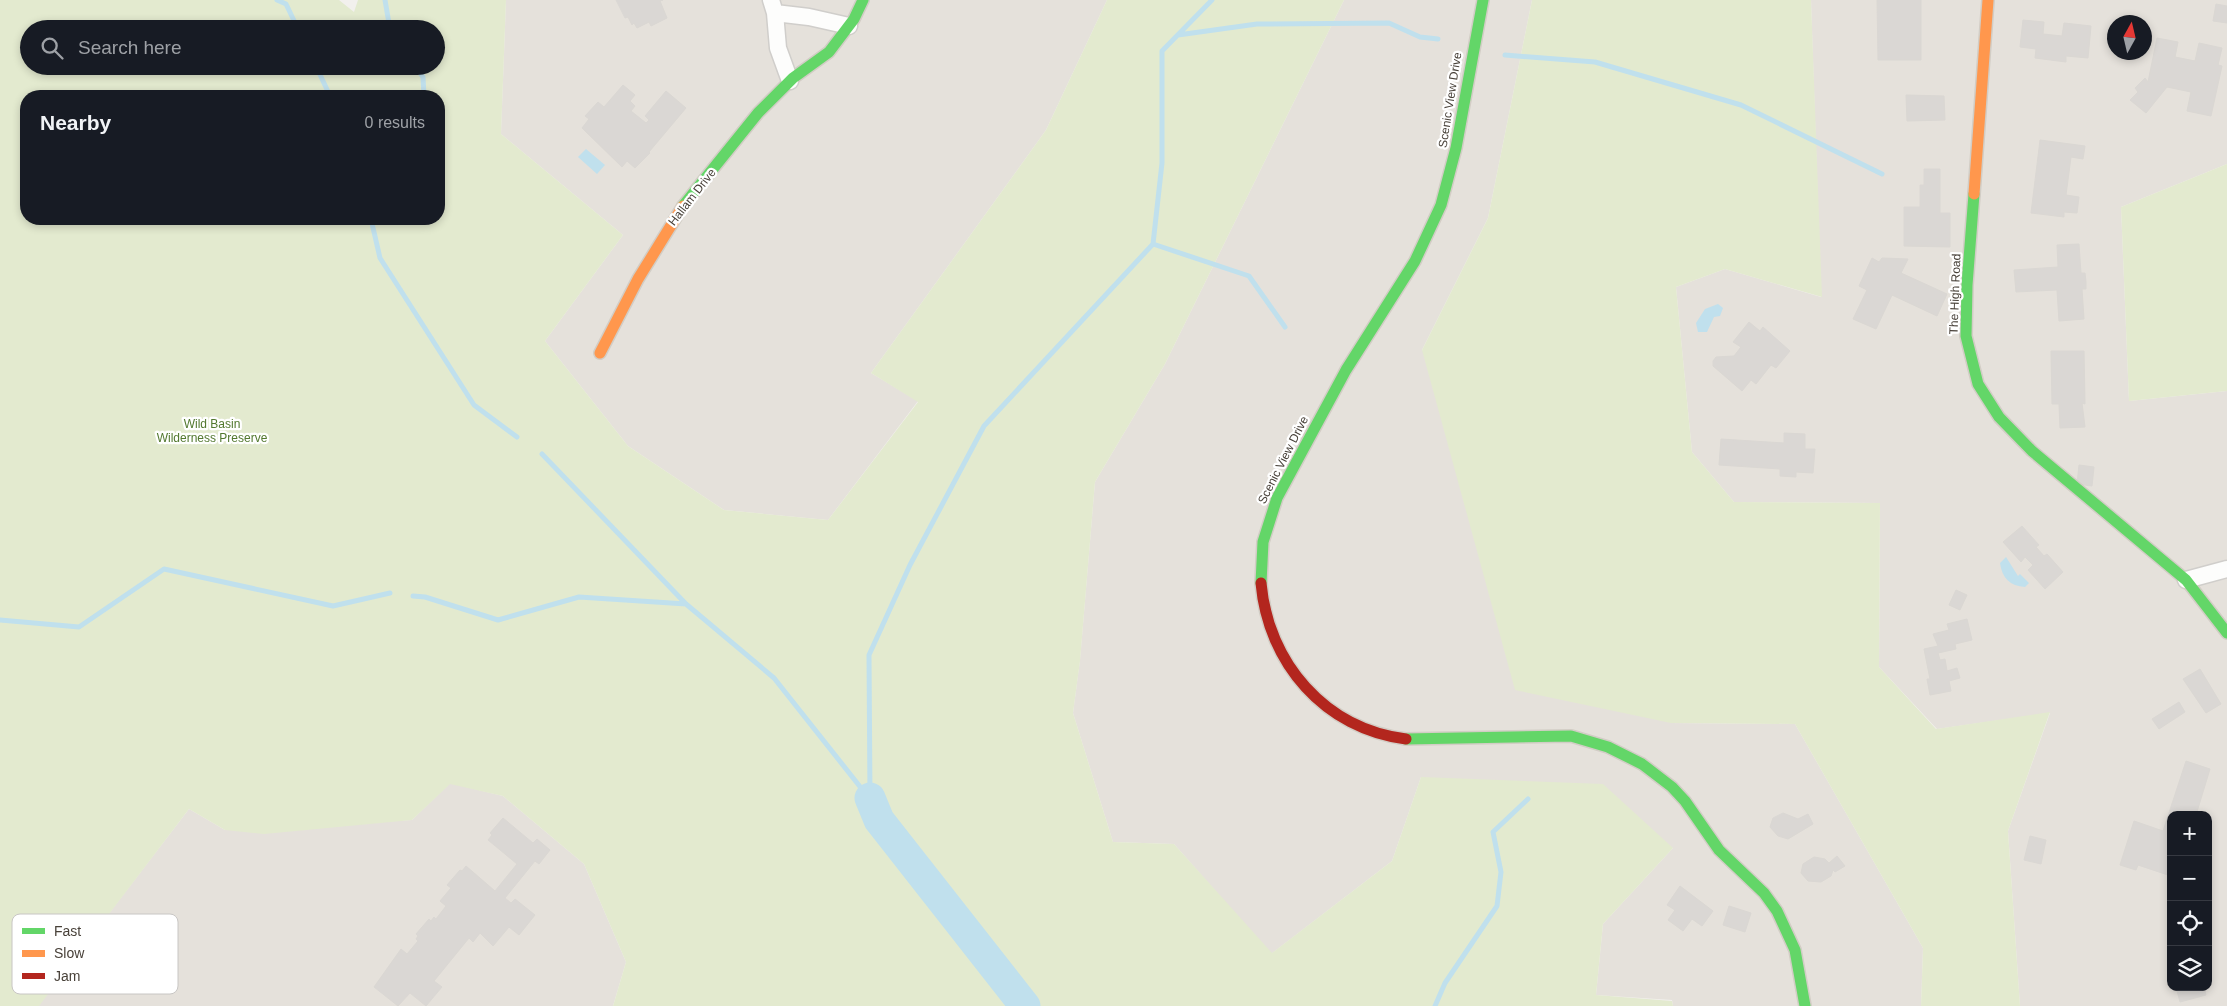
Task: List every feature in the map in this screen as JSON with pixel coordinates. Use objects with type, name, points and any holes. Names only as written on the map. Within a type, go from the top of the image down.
[{"type":"street","name":"Hallam Drive","points":[[600,353],[638,279],[677,213],[758,113],[790,81],[828,52],[849,26],[863,0]]},
{"type":"street","name":"Scenic View Drive","points":[[1482,0],[1453,163],[1444,197],[1431,231],[1411,268],[1361,345],[1328,401],[1276,501],[1267,525],[1261,567],[1267,622],[1291,672],[1312,696],[1344,719],[1370,730],[1393,737],[1432,739],[1571,736],[1591,740],[1612,748],[1646,766],[1674,790],[1696,815],[1722,853],[1769,899],[1785,924],[1794,945],[1802,976],[1805,1006]]},
{"type":"street","name":"The High Road","points":[[1988,0],[1967,294],[1966,336],[1978,384],[1999,417],[2032,451],[2186,580],[2227,633]]},
{"type":"street","points":[[790,81],[778,48],[773,6],[849,26]]},
{"type":"street","points":[[2186,580],[2227,569]]},
{"type":"shaded area","points":[[506,0],[1107,0],[1046,130],[871,373],[918,401],[828,520],[724,510],[628,446],[545,341],[623,235],[501,134]]},
{"type":"shaded area","points":[[1344,0],[1532,0],[1488,218],[1422,350],[1671,723],[1795,724],[1923,948],[1921,1006],[1673,1006],[1672,1000],[1596,995],[1603,924],[1673,848],[1421,777],[1392,861],[1271,954],[1174,844],[1113,842],[1073,713],[1080,660],[1095,482],[1165,364]]},
{"type":"shaded area","points":[[1811,0],[2227,0],[2227,164],[2121,207],[2129,401],[2227,391],[2227,1006],[2020,1006],[2008,831],[2050,713],[1937,729],[1879,667],[1880,503],[1734,502],[1692,452],[1676,287],[1725,269],[1821,297]]},
{"type":"shaded area","points":[[450,783],[503,796],[584,864],[626,962],[613,1006],[38,1006],[47,994],[178,994],[178,914],[109,914],[189,809],[225,830],[412,820]]},
{"type":"green space","name":"Wild Basin Wilderness Preserve","points":[[0,0],[339,0],[354,12],[358,0],[506,0],[501,134],[623,235],[545,341],[628,446],[724,510],[828,520],[918,402],[871,373],[1046,130],[1107,0],[1344,0],[1165,364],[1095,482],[1080,661],[1073,713],[1113,842],[1174,844],[1272,953],[1392,861],[1421,777],[1603,784],[1673,848],[1603,924],[1596,995],[1672,1001],[1673,1006],[613,1006],[626,962],[584,864],[503,796],[450,784],[412,820],[264,834],[225,830],[189,809],[109,914],[12,914],[12,994],[48,994],[39,1006],[0,1006]]},
{"type":"green space","points":[[1532,0],[1811,0],[1822,297],[1725,269],[1676,287],[1692,452],[1734,502],[1880,503],[1879,667],[1936,729],[2050,712],[2008,831],[2020,1006],[1921,1006],[1923,948],[1795,724],[1671,723],[1515,690],[1422,350],[1488,218]]},
{"type":"green space","points":[[2227,164],[2227,391],[2129,401],[2121,207]]},
{"type":"water","points":[[586,149],[605,165],[597,174],[578,157]]},
{"type":"water","points":[[1718,304],[1723,308],[1720,316],[1714,317],[1707,332],[1698,332],[1696,323],[1705,309]]},
{"type":"water","points":[[2006,557],[2018,576],[2020,574],[2029,583],[2025,587],[2011,583],[2005,577],[2000,563]]},
{"type":"building","points":[[616,0],[663,0],[660,1],[667,18],[651,26],[649,22],[637,28],[634,23],[632,25],[628,17],[625,18]]},
{"type":"building","points":[[1877,0],[1921,0],[1921,60],[1878,60]]},
{"type":"building","points":[[2216,4],[2227,6],[2227,23],[2213,21]]},
{"type":"building","points":[[2023,20],[2044,22],[2043,34],[2062,36],[2064,23],[2091,26],[2088,58],[2066,56],[2066,62],[2035,58],[2036,49],[2020,47]]},
{"type":"building","points":[[2157,38],[2178,42],[2175,57],[2195,61],[2199,43],[2222,48],[2218,65],[2222,66],[2211,116],[2187,111],[2191,92],[2167,87],[2146,113],[2130,100],[2138,92],[2135,88],[2145,78],[2148,82]]},
{"type":"building","points":[[623,85],[635,95],[630,101],[635,106],[631,111],[646,123],[649,120],[645,116],[666,91],[686,108],[650,153],[635,168],[627,161],[622,167],[582,128],[589,119],[585,116],[598,102],[604,107]]},
{"type":"building","points":[[1906,95],[1944,96],[1945,120],[1907,121]]},
{"type":"building","points":[[2040,140],[2085,146],[2083,159],[2071,157],[2066,195],[2079,197],[2077,213],[2064,212],[2064,217],[2031,213]]},
{"type":"building","points":[[1924,169],[1940,169],[1940,213],[1950,213],[1950,247],[1904,246],[1904,207],[1920,207],[1920,185],[1924,185]]},
{"type":"building","points":[[2079,244],[2081,273],[2085,273],[2086,282],[2086,289],[2082,289],[2084,319],[2059,321],[2057,290],[2016,292],[2014,270],[2058,267],[2057,245]]},
{"type":"building","points":[[1872,258],[1879,262],[1882,258],[1908,259],[1901,273],[1947,294],[1937,316],[1892,295],[1876,329],[1853,319],[1867,290],[1859,286]]},
{"type":"building","points":[[1749,322],[1760,331],[1763,327],[1790,351],[1776,368],[1771,365],[1756,384],[1751,380],[1742,391],[1713,366],[1713,361],[1716,357],[1734,356],[1741,347],[1733,342]]},
{"type":"building","points":[[2051,351],[2084,351],[2085,404],[2082,403],[2085,427],[2060,428],[2059,404],[2052,404]]},
{"type":"building","points":[[1784,433],[1805,434],[1805,449],[1815,449],[1813,473],[1796,472],[1796,477],[1780,476],[1780,469],[1719,465],[1721,439],[1784,443]]},
{"type":"building","points":[[2079,465],[2094,467],[2092,486],[2077,484]]},
{"type":"building","points":[[2022,526],[2039,545],[2036,547],[2044,556],[2047,554],[2063,572],[2045,589],[2028,570],[2033,565],[2025,557],[2021,562],[2003,542]]},
{"type":"building","points":[[1956,590],[1967,595],[1960,610],[1949,605]]},
{"type":"building","points":[[1967,619],[1972,640],[1955,644],[1956,649],[1938,653],[1940,660],[1945,659],[1947,671],[1957,668],[1960,678],[1949,681],[1951,691],[1930,695],[1927,679],[1930,679],[1924,649],[1938,646],[1933,634],[1949,630],[1947,624]]},
{"type":"building","points":[[2200,669],[2221,704],[2206,713],[2183,679]]},
{"type":"building","points":[[2179,702],[2185,712],[2159,729],[2152,719]]},
{"type":"building","points":[[2186,761],[2210,769],[2197,811],[2170,811]]},
{"type":"building","points":[[1783,813],[1798,819],[1808,814],[1813,824],[1788,839],[1778,836],[1770,827],[1773,818]]},
{"type":"building","points":[[503,818],[533,843],[537,839],[550,850],[539,864],[535,861],[505,898],[511,903],[515,899],[535,915],[519,935],[509,927],[493,946],[480,933],[473,942],[469,938],[434,981],[442,987],[426,1006],[410,993],[398,1006],[374,987],[401,949],[407,954],[418,941],[416,934],[429,919],[431,921],[434,917],[436,919],[446,906],[440,901],[451,888],[447,885],[466,866],[495,891],[517,864],[488,840],[492,835],[490,833]]},
{"type":"building","points":[[2167,819],[2167,875],[2138,865],[2136,870],[2120,865],[2134,821],[2163,831]]},
{"type":"building","points":[[2030,836],[2046,840],[2041,864],[2024,860]]},
{"type":"building","points":[[1837,856],[1845,866],[1835,872],[1833,870],[1831,876],[1821,882],[1808,881],[1801,873],[1803,864],[1814,857],[1825,859],[1829,863]]},
{"type":"building","points":[[1680,886],[1713,911],[1702,926],[1692,919],[1683,931],[1668,920],[1675,910],[1667,905]]},
{"type":"building","points":[[1729,906],[1751,913],[1745,932],[1723,925]]},
{"type":"building","points":[[2177,991],[2205,991],[2206,995],[2180,1002]]},
{"type":"waterway","points":[[277,0],[286,4],[294,20]]},
{"type":"waterway","points":[[385,0],[388,20]]},
{"type":"waterway","points":[[870,798],[869,655],[910,565],[984,426],[1153,244],[1162,163],[1162,51],[1212,0]]},
{"type":"waterway","points":[[1178,35],[1257,24],[1389,23],[1420,37],[1438,39]]},
{"type":"waterway","points":[[1505,55],[1595,62],[1741,105],[1882,174]]},
{"type":"waterway","points":[[320,75],[327,90]]},
{"type":"waterway","points":[[422,75],[424,90]]},
{"type":"waterway","points":[[372,225],[380,258],[474,405],[517,437]]},
{"type":"waterway","points":[[1153,244],[1249,276],[1285,327]]},
{"type":"waterway","points":[[542,454],[686,604],[774,678],[869,798]]},
{"type":"waterway","points":[[0,620],[79,627],[164,569],[333,606],[390,593]]},
{"type":"waterway","points":[[413,596],[425,597],[498,620],[579,597],[686,604]]},
{"type":"waterway","points":[[870,798],[879,820],[1025,1006]]},
{"type":"waterway","points":[[1435,1006],[1445,983],[1497,906],[1501,872],[1493,832],[1528,799]]},
{"type":"traffic: fast","points":[[683,206],[758,113],[793,78],[829,52],[854,19],[863,0]]},
{"type":"traffic: fast","points":[[1261,583],[1263,542],[1277,498],[1346,370],[1415,261],[1441,205],[1456,148],[1483,0]]},
{"type":"traffic: fast","points":[[1974,194],[1967,285],[1966,336],[1978,384],[1999,417],[2032,451],[2186,580],[2227,633]]},
{"type":"traffic: fast","points":[[1406,739],[1571,736],[1608,747],[1642,764],[1672,787],[1685,801],[1719,850],[1764,893],[1777,911],[1795,950],[1805,1006]]},
{"type":"traffic: slow","points":[[1974,194],[1988,0]]},
{"type":"traffic: slow","points":[[600,353],[638,279],[683,206]]},
{"type":"traffic: jam","points":[[1261,583],[1266,612],[1275,640],[1289,665],[1306,687],[1326,706],[1350,722],[1377,733],[1406,739]]}]
